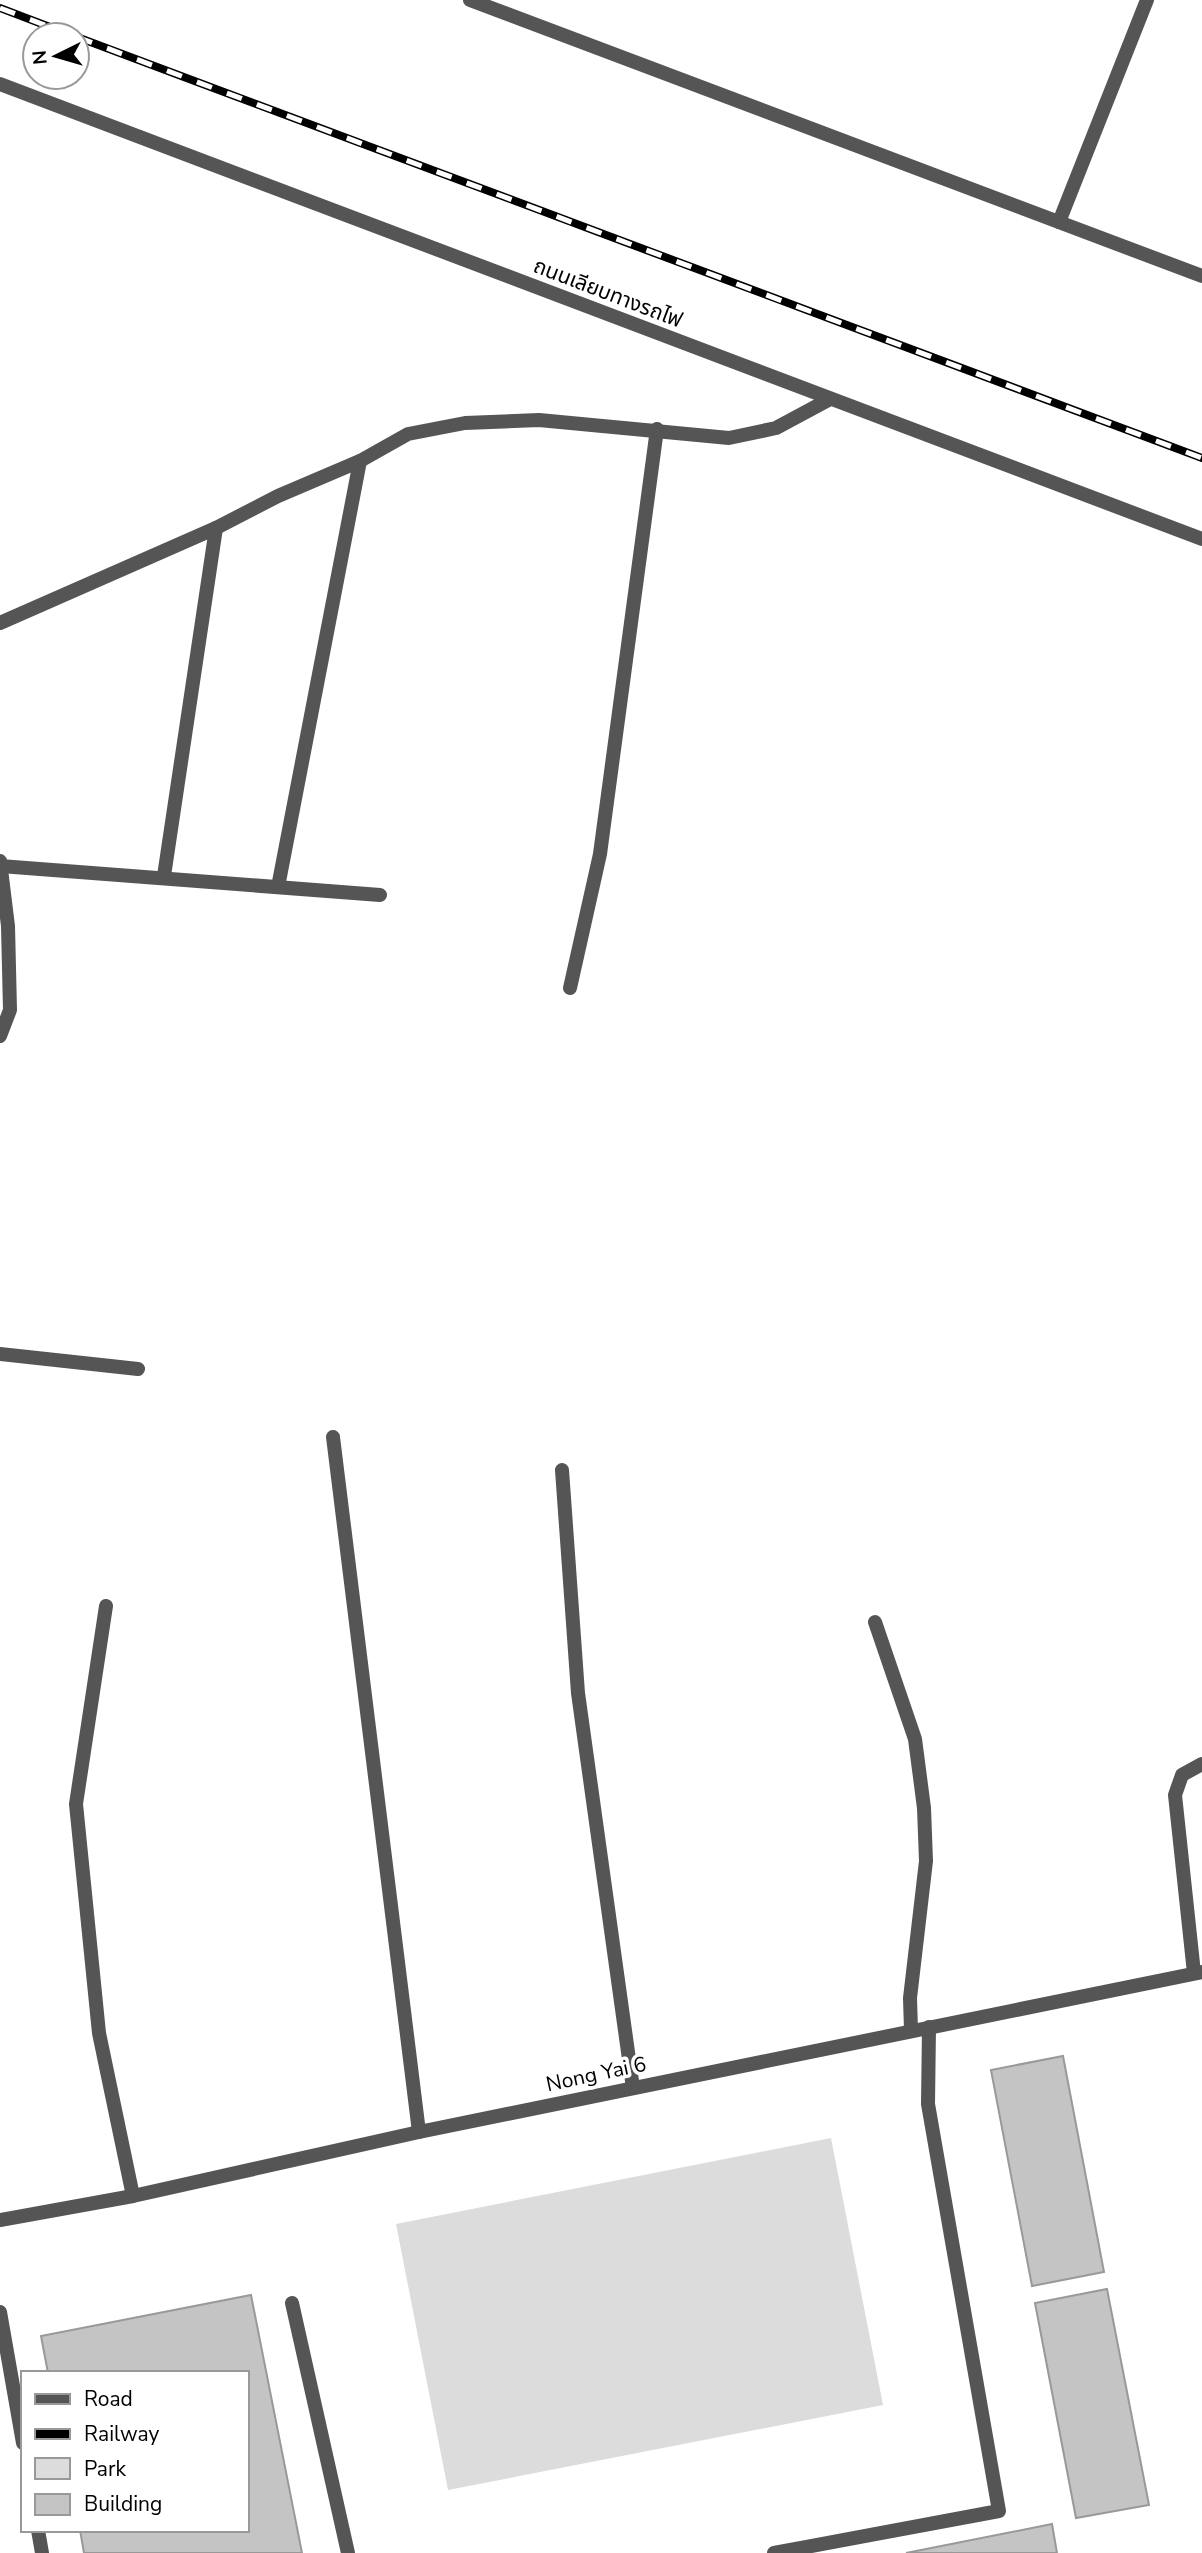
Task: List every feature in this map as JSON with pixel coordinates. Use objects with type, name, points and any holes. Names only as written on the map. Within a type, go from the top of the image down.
[{"type":"street","points":[[470,0],[1202,276]]},
{"type":"street","points":[[1059,222],[1147,0]]},
{"type":"street","name":"ถนนเลียบทางรถไฟ","points":[[0,84],[1202,539]]},
{"type":"street","points":[[0,623],[360,461],[408,434],[464,423],[539,420],[657,429],[729,438],[776,428],[830,400]]},
{"type":"street","points":[[570,988],[600,854],[657,429]]},
{"type":"street","points":[[278,887],[360,461]]},
{"type":"street","points":[[164,876],[215,528]]},
{"type":"street","points":[[0,1037],[10,1010],[8,926],[0,864],[380,895]]},
{"type":"street","points":[[0,1354],[138,1369]]},
{"type":"street","points":[[333,1437],[419,2132]]},
{"type":"street","points":[[562,1470],[578,1693],[633,2088]]},
{"type":"street","points":[[106,1606],[76,1804],[99,2032],[132,2196]]},
{"type":"street","points":[[875,1622],[915,1739],[924,1808],[926,1861],[910,1998],[911,2030]]},
{"type":"street","points":[[1198,1973],[1175,1795],[1182,1775],[1202,1764]]},
{"type":"street","name":"Nong Yai 6","points":[[0,2220],[132,2196],[419,2132],[1198,1973]]},
{"type":"street","points":[[774,2553],[999,2511],[928,2104],[929,2027]]},
{"type":"street","points":[[292,2303],[348,2553]]},
{"type":"street","points":[[0,2312],[21,2432]]},
{"type":"street","points":[[38,2532],[42,2553]]},
{"type":"green space","points":[[831,2138],[883,2405],[448,2490],[396,2224]]},
{"type":"building","points":[[1063,2056],[1104,2272],[1032,2286],[991,2070]]},
{"type":"building","points":[[1107,2289],[1149,2505],[1076,2518],[1035,2303]]},
{"type":"building","points":[[251,2295],[302,2553],[84,2553],[80,2532],[248,2532],[248,2371],[48,2371],[41,2336]]},
{"type":"building","points":[[1052,2524],[1057,2553],[906,2553]]},
{"type":"railway","points":[[0,8],[34,21]]},
{"type":"railway","points":[[91,42],[1202,458]]}]
